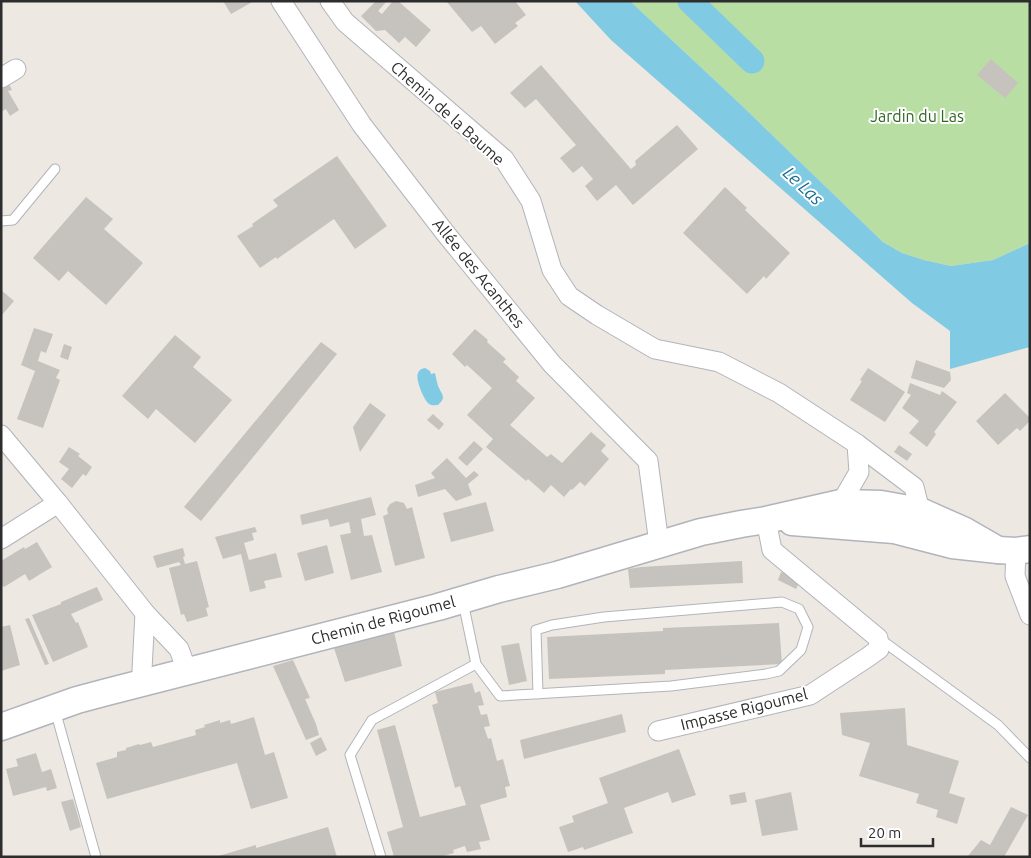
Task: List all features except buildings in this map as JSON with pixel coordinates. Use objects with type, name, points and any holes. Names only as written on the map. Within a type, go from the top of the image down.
[{"type":"main road","name":"Chemin de Rigoumel","points":[[1,727],[77,700],[145,681],[438,607],[499,589],[557,575],[701,532],[841,503],[881,504],[920,511],[1015,550]]},
{"type":"main road","name":"Chemin de Rigoumel","points":[[766,520],[894,530],[952,545],[1015,550]]},
{"type":"street","name":"Allée des Acanthes","points":[[281,1],[362,125],[446,234],[552,364],[648,461],[659,544]]},
{"type":"street","name":"Chemin de la Baume","points":[[330,1],[345,22],[504,159],[531,201],[552,270],[568,296],[655,349],[719,362],[779,393],[857,444],[914,487],[920,511]]},
{"type":"street","points":[[1,435],[58,503],[145,613],[179,649],[187,671]]},
{"type":"street","points":[[841,503],[859,472],[857,444]]},
{"type":"street","points":[[1,539],[58,503]]},
{"type":"street","points":[[894,530],[920,511]]},
{"type":"street","points":[[766,520],[772,550],[878,638]]},
{"type":"street","points":[[1015,550],[1015,576],[1030,615]]},
{"type":"street","points":[[145,613],[142,670],[145,681]]},
{"type":"street","name":"Impasse Rigoumel","points":[[658,731],[810,695],[879,649],[878,638]]},
{"type":"lane","points":[[1,221],[13,220],[55,169]]},
{"type":"lane","points":[[463,600],[476,664],[500,696],[538,694],[671,686],[766,674],[779,671],[801,650],[808,628],[799,609],[782,602],[604,617],[552,625],[536,630],[538,694]]},
{"type":"lane","points":[[878,638],[998,724],[1030,758]]},
{"type":"lane","points":[[381,857],[350,754],[372,720],[476,664]]},
{"type":"lane","points":[[54,708],[96,857]]},
{"type":"green space","name":"Jardin du Las","points":[[630,1],[1030,1],[1030,243],[993,260],[951,266],[902,253],[883,242]]},
{"type":"water","name":"Le Las","points":[[575,1],[630,1],[883,242],[902,253],[951,266],[993,260],[1030,243],[1030,347],[950,369],[950,331],[912,303],[611,40]]},
{"type":"water","points":[[425,368],[431,374],[435,373],[443,396],[438,405],[429,404],[421,389],[417,376],[421,369]]},
{"type":"waterway","points":[[690,1],[752,61]]}]
